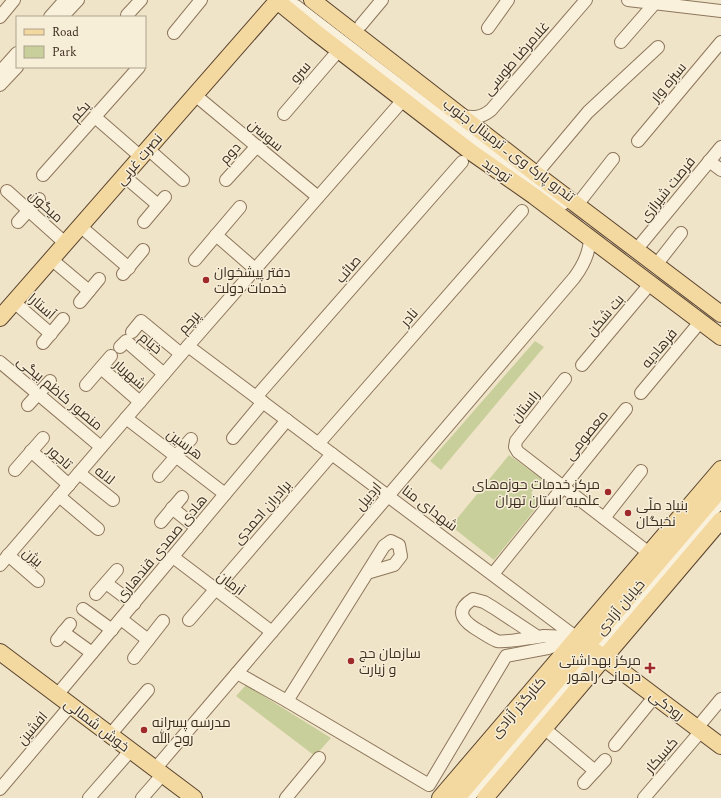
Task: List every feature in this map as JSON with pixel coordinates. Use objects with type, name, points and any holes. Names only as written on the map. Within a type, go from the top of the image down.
[{"type":"main road","name":"توحید","points":[[277,0],[471,152],[590,237],[630,257],[656,265],[720,312]]},
{"type":"main road","name":"نصرت غربی","points":[[0,316],[14,302],[277,0]]},
{"type":"main road","name":"توحید","points":[[314,2],[577,205],[630,257],[650,284],[721,337]]},
{"type":"main road","name":"کنارگذر آزادی","points":[[498,798],[552,734],[649,553],[721,469]]},
{"type":"main road","name":"خیابان آزادی","points":[[485,798],[721,489]]},
{"type":"main road","name":"خیابان آزادی","points":[[457,798],[721,520]]},
{"type":"main road","name":"کنارگذر آزادی","points":[[440,798],[721,534]]},
{"type":"main road","name":"رودکی","points":[[596,651],[721,746]]},
{"type":"main road","name":"خوش شمالی","points":[[0,652],[194,798]]},
{"type":"street","points":[[0,17],[14,0]]},
{"type":"street","points":[[51,16],[65,0]]},
{"type":"street","points":[[63,16],[78,0]]},
{"type":"street","points":[[127,15],[141,0]]},
{"type":"street","points":[[174,33],[201,0]]},
{"type":"street","name":"تندرو پارک وی ـ ترمینال جنوب","points":[[277,0],[296,6],[548,199],[630,257],[721,328]]},
{"type":"street","points":[[300,0],[630,257],[720,312]]},
{"type":"street","points":[[361,26],[382,0]]},
{"type":"street","points":[[488,28],[508,0]]},
{"type":"street","name":"غلامرضا طوسی","points":[[460,116],[473,118],[491,110],[586,0]]},
{"type":"street","points":[[628,0],[655,3],[669,2],[721,11]]},
{"type":"street","points":[[621,42],[655,3]]},
{"type":"street","name":"سبزه‌ وار","points":[[638,142],[721,42]]},
{"type":"street","points":[[536,174],[588,112],[658,46]]},
{"type":"street","name":"سرو","points":[[284,114],[339,50]]},
{"type":"street","points":[[0,72],[16,54]]},
{"type":"street","points":[[0,85],[16,68]]},
{"type":"street","name":"یکم","points":[[43,175],[138,68]]},
{"type":"street","name":"سوسن","points":[[195,95],[318,198]]},
{"type":"street","name":"پرچم","points":[[0,565],[184,350],[403,100]]},
{"type":"street","points":[[95,117],[183,180]]},
{"type":"street","name":"دوم","points":[[226,180],[257,146]]},
{"type":"street","name":"فرصت شیرازی","points":[[630,257],[721,147]]},
{"type":"street","points":[[577,205],[613,158]]},
{"type":"street","points":[[710,161],[721,170]]},
{"type":"street","name":"صائب","points":[[232,438],[260,400],[462,162]]},
{"type":"street","points":[[124,176],[162,201],[144,222]]},
{"type":"street","name":"میگون","points":[[7,191],[65,243]]},
{"type":"street","points":[[18,222],[39,199]]},
{"type":"street","points":[[195,260],[240,207]]},
{"type":"street","name":"نادر","points":[[318,444],[522,211]]},
{"type":"street","points":[[80,226],[126,271],[143,250]]},
{"type":"street","points":[[656,265],[682,233]]},
{"type":"street","points":[[216,236],[255,269]]},
{"type":"street","name":"اردبیل","points":[[142,798],[159,772],[237,673],[574,278],[587,256],[590,246],[590,237]]},
{"type":"street","points":[[51,259],[89,291]]},
{"type":"street","points":[[80,302],[99,279]]},
{"type":"street","name":"بت شکن","points":[[582,365],[650,284]]},
{"type":"street","name":"آستارا","points":[[14,302],[51,334]]},
{"type":"street","points":[[42,343],[63,319]]},
{"type":"street","name":"شهدای منا","points":[[132,332],[141,321],[260,400],[596,651]]},
{"type":"street","name":"فرهادیه","points":[[641,393],[700,322]]},
{"type":"street","name":"خیام","points":[[120,347],[126,341],[164,374]]},
{"type":"street","points":[[86,385],[111,356]]},
{"type":"street","name":"منصور کاظم بیگی","points":[[0,362],[101,447]]},
{"type":"street","name":"شهریار","points":[[101,368],[140,402]]},
{"type":"street","name":"راستان","points":[[563,487],[518,452],[515,447],[516,440],[565,379]]},
{"type":"street","points":[[28,405],[50,381]]},
{"type":"street","name":"معصومی","points":[[493,574],[626,409]]},
{"type":"street","name":"هرسین","points":[[126,418],[225,494]]},
{"type":"street","name":"هادی صمدی قندهاری","points":[[57,695],[287,420]]},
{"type":"street","points":[[15,470],[43,438]]},
{"type":"street","points":[[159,476],[191,439]]},
{"type":"street","name":"تاجور","points":[[31,451],[69,484]]},
{"type":"street","name":"برادران احمدی","points":[[189,620],[332,454]]},
{"type":"street","points":[[604,518],[641,471]]},
{"type":"street","name":"لاله","points":[[79,473],[113,500]]},
{"type":"street","points":[[563,487],[649,553]]},
{"type":"street","points":[[59,496],[98,529]]},
{"type":"street","points":[[161,522],[182,497]]},
{"type":"street","points":[[475,798],[721,501]]},
{"type":"street","points":[[172,508],[197,528]]},
{"type":"street","points":[[468,798],[721,510]]},
{"type":"street","name":"بیژن","points":[[8,555],[38,581]]},
{"type":"street","name":"آرمان","points":[[173,557],[272,632]]},
{"type":"street","points":[[96,594],[117,570]]},
{"type":"street","points":[[287,701],[367,573]]},
{"type":"street","points":[[106,583],[134,604]]},
{"type":"street","points":[[506,656],[498,642],[466,623],[462,610],[466,604],[474,599],[484,602],[538,637]]},
{"type":"street","points":[[83,609],[112,630]]},
{"type":"street","points":[[121,619],[148,640]]},
{"type":"street","points":[[134,658],[163,621]]},
{"type":"street","points":[[63,632],[92,653]]},
{"type":"street","points":[[498,642],[544,636],[596,651]]},
{"type":"street","points":[[237,673],[428,785],[506,656],[548,648],[596,651]]},
{"type":"street","points":[[110,735],[148,690]]},
{"type":"street","points":[[615,745],[655,696]]},
{"type":"street","name":"کسبکار","points":[[647,797],[721,699]]},
{"type":"street","name":"افشین","points":[[0,789],[71,705]]},
{"type":"street","points":[[552,734],[595,771]]},
{"type":"street","points":[[89,798],[131,750]]},
{"type":"street","points":[[286,798],[319,758]]},
{"type":"street","points":[[584,783],[605,760]]},
{"type":"green space","points":[[535,341],[544,347],[441,470],[430,461]]},
{"type":"green space","points":[[509,455],[542,479],[531,493],[541,502],[494,560],[451,526]]},
{"type":"green space","points":[[246,685],[331,738],[315,756],[236,696]]},
{"type":"tunnel","points":[[547,195],[633,261]]},
{"type":"tunnel","points":[[656,279],[721,325]]},
{"type":"place","name":"دفتر پیشخوان خدمات دولت","points":[[206,280]]},
{"type":"place","name":"مرکز خدمات حوزه‌های علمیه استان تهران","points":[[608,492]]},
{"type":"place","name":"بنیاد ملّی نخبگان","points":[[628,513]]},
{"type":"place","name":"سازمان حج و زیارت","points":[[351,661]]},
{"type":"place","name":"مرکز بهداشتی درمانی راهور","points":[[650,668]]},
{"type":"place","name":"مدرسه پسرانه روح الله","points":[[144,730]]}]
